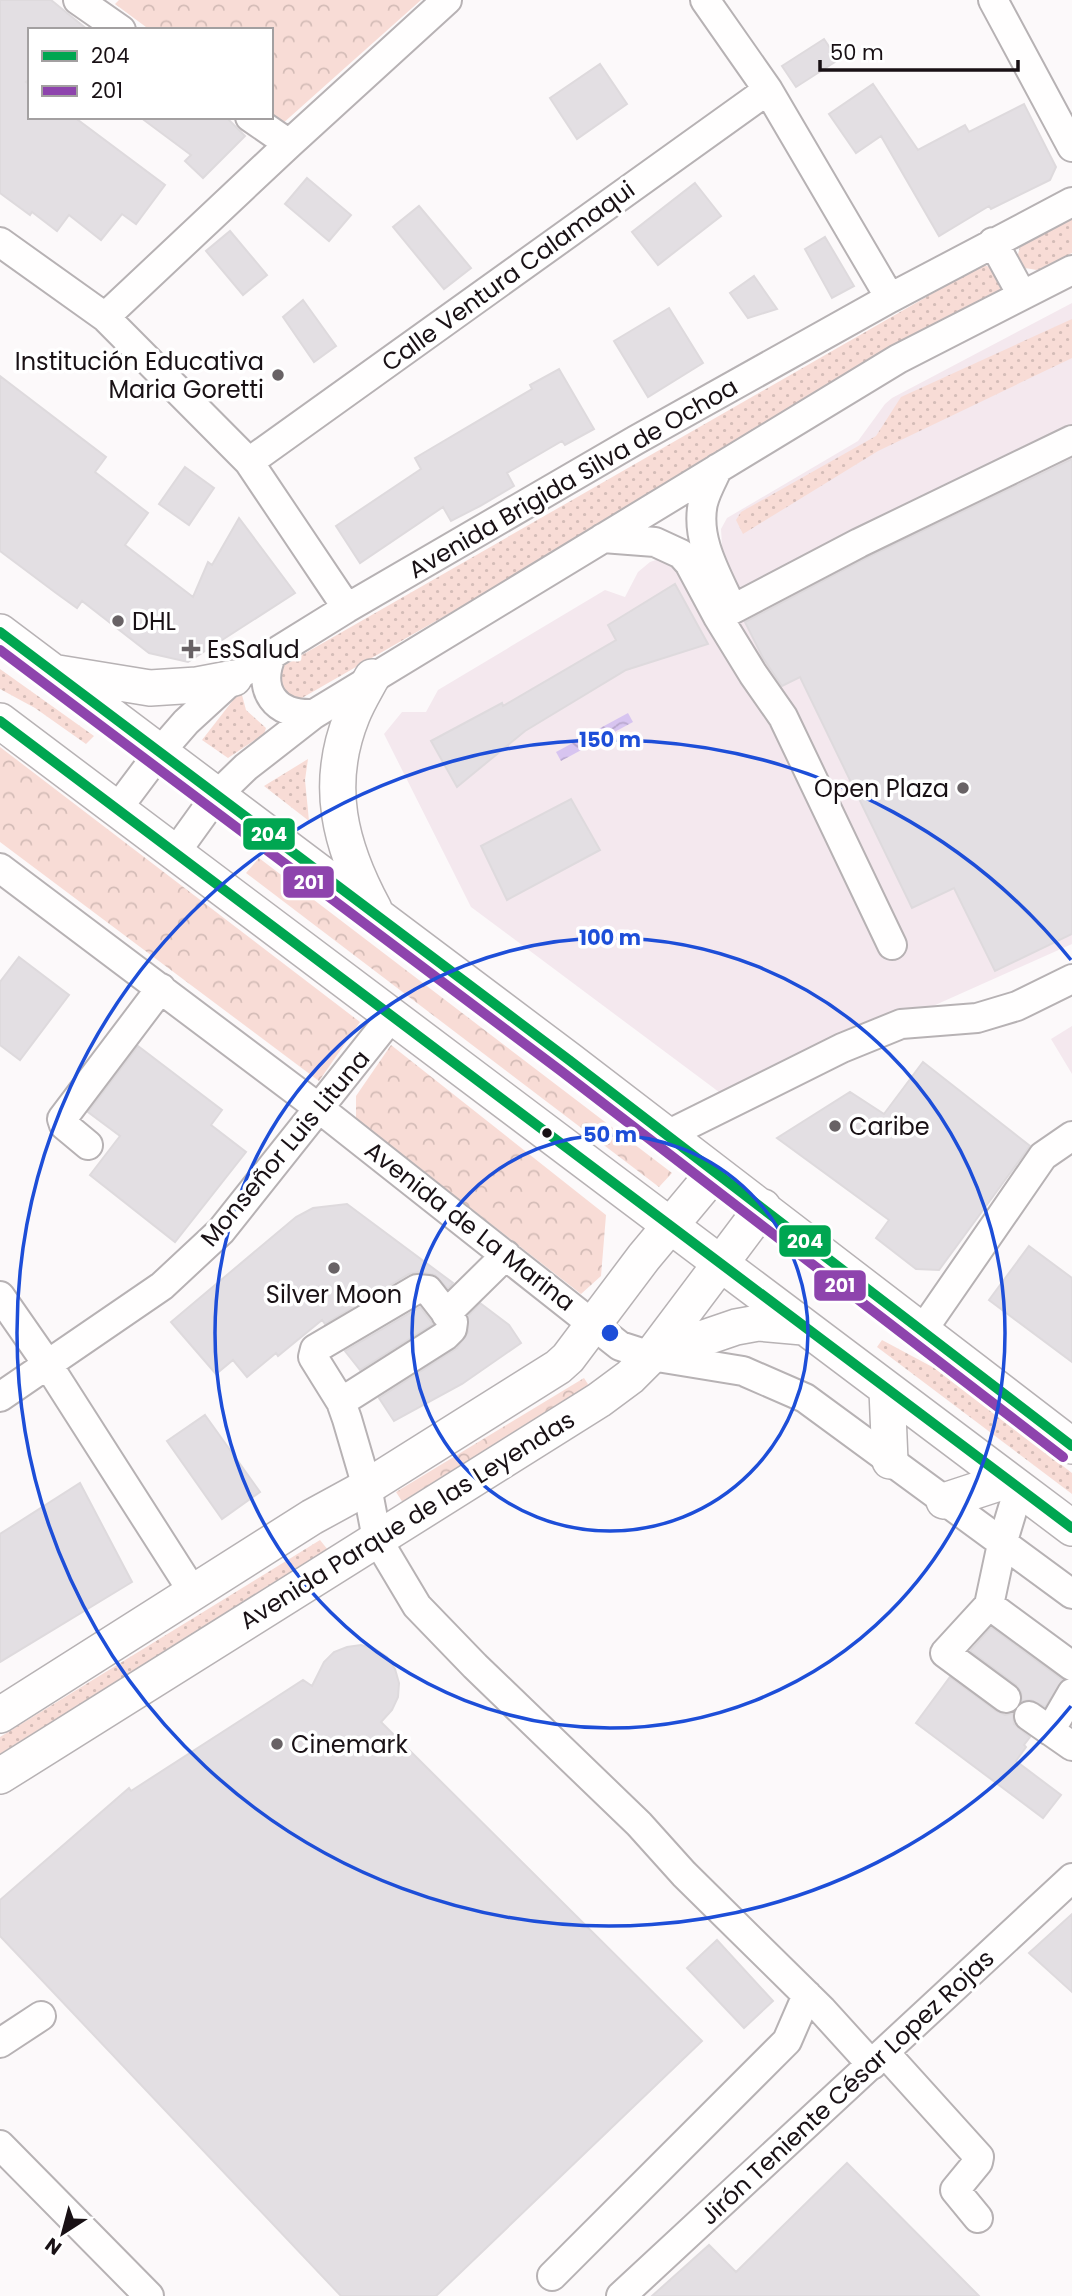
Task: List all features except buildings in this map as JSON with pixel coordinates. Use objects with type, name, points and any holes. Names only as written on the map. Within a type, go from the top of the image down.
[{"type":"main road","points":[[0,632],[762,1207],[1072,1446]]},
{"type":"main road","points":[[52,672],[150,688],[197,685],[234,678]]},
{"type":"main road","points":[[372,677],[352,716],[341,752],[337,789],[340,827],[355,874],[379,918]]},
{"type":"main road","points":[[0,721],[630,1195],[719,1265],[1072,1528]]},
{"type":"main road","name":"Avenida Parque de las Leyendas","points":[[0,1715],[312,1517],[367,1487],[558,1367],[568,1358],[715,1172]]},
{"type":"main road","points":[[594,1324],[635,1230],[636,1213],[630,1195]]},
{"type":"main road","name":"Avenida Parque de las Leyendas","points":[[0,1776],[599,1400],[630,1377],[652,1356],[762,1207]]},
{"type":"main road","points":[[652,1356],[736,1327],[758,1323],[803,1327]]},
{"type":"main road","points":[[887,1390],[890,1461]]},
{"type":"main road","points":[[944,1501],[1013,1484]]},
{"type":"street","points":[[105,317],[447,0]]},
{"type":"street","points":[[705,0],[768,90],[883,286]]},
{"type":"street","points":[[993,0],[1072,147]]},
{"type":"street","points":[[87,3],[118,28]]},
{"type":"street","name":"Calle Ventura Calamaqui","points":[[249,462],[768,90]]},
{"type":"street","points":[[253,119],[289,144]]},
{"type":"street","name":"Avenida Brigida Silva de Ochoa","points":[[117,809],[186,722],[234,678],[346,608],[636,440],[883,286],[993,242],[1072,202]]},
{"type":"street","points":[[0,242],[105,317],[249,462],[346,608]]},
{"type":"street","points":[[993,242],[1022,295]]},
{"type":"street","points":[[175,853],[216,796],[246,767],[314,714],[898,359],[1072,270]]},
{"type":"street","points":[[725,613],[859,543],[1072,440]]},
{"type":"street","points":[[718,468],[704,500],[701,530],[725,613]]},
{"type":"street","points":[[603,537],[655,542],[681,554],[725,613],[783,717],[892,945]]},
{"type":"street","points":[[272,654],[266,669],[266,684],[272,699],[283,709],[298,715],[314,714]]},
{"type":"street","name":"Avenida de La Marina","points":[[0,868],[320,1109],[620,1346],[652,1356],[743,1371],[805,1398],[1072,1594]]},
{"type":"street","points":[[667,1135],[842,1048],[901,1024],[977,1018],[1017,1006],[1072,979]]},
{"type":"street","points":[[88,1145],[64,1125],[62,1119],[160,988]]},
{"type":"street","name":"Monseñor Luis Lituna","points":[[0,1397],[162,1286],[221,1231],[392,1016]]},
{"type":"street","points":[[922,1331],[1043,1156],[1072,1136]]},
{"type":"street","points":[[446,1314],[506,1255]]},
{"type":"street","points":[[341,1402],[452,1329],[453,1322],[428,1290],[417,1289],[315,1349],[313,1357],[341,1402],[367,1487],[377,1539],[417,1606],[475,1667],[639,1824],[684,1874],[807,1995],[979,2157],[978,2162],[954,2190],[978,2218]]},
{"type":"street","points":[[0,1296],[48,1365],[193,1592]]},
{"type":"street","points":[[1006,1698],[945,1653],[989,1605],[1013,1484]]},
{"type":"street","points":[[989,1605],[1072,1666]]},
{"type":"street","points":[[1051,1731],[1072,1693]]},
{"type":"street","name":"Jirón Teniente César Lopez Rojas","points":[[621,2296],[1072,1878]]},
{"type":"street","points":[[552,2276],[787,2041],[807,1995]]},
{"type":"street","points":[[0,2043],[41,2015]]},
{"type":"street","points":[[0,2145],[149,2296]]},
{"type":"shaded area","points":[[1072,303],[1072,944],[727,1098],[471,907],[384,734],[402,712],[426,712],[438,690],[605,590],[625,597],[638,572],[650,562],[659,559],[677,569],[722,545],[721,529],[727,518],[858,441],[892,398]]},
{"type":"shaded area","points":[[1072,1026],[1072,1074],[1051,1039]]},
{"type":"green space","points":[[119,0],[421,0],[281,125],[273,119],[273,28],[147,28],[115,4]]},
{"type":"green space","points":[[1072,216],[1072,253],[1037,270],[1025,268],[1017,259],[1021,242]]},
{"type":"green space","points":[[982,265],[995,269],[1001,278],[1001,288],[995,300],[295,702],[281,698],[274,671]]},
{"type":"green space","points":[[1072,319],[1072,358],[878,451],[743,534],[736,520],[741,512],[876,436],[901,397]]},
{"type":"green space","points":[[0,669],[94,736],[86,744],[35,708],[0,689]]},
{"type":"green space","points":[[237,695],[242,695],[246,710],[266,728],[264,734],[228,758],[202,740]]},
{"type":"green space","points":[[0,747],[360,1022],[319,1081],[0,842]]},
{"type":"green space","points":[[308,759],[305,780],[309,821],[264,786]]},
{"type":"green space","points":[[259,858],[672,1173],[659,1187],[246,873]]},
{"type":"green space","points":[[391,1045],[606,1215],[601,1276],[581,1294],[356,1119],[356,1096]]},
{"type":"green space","points":[[882,1340],[938,1370],[1072,1473],[1072,1494],[877,1347]]},
{"type":"green space","points":[[584,1378],[595,1395],[407,1509],[396,1492]]},
{"type":"green space","points":[[320,1540],[328,1550],[0,1754],[0,1737]]},
{"type":"water","points":[[628,713],[633,722],[561,761],[556,752]]},
{"type":"transit line","name":"204","points":[[0,632],[569,1060],[1072,1446]]},
{"type":"transit line","name":"201","points":[[0,650],[561,1071],[1063,1457]]},
{"type":"transit line","name":"204","points":[[0,721],[1072,1528]]},
{"type":"place","name":"Institución Educativa Maria Goretti","points":[[278,375]]},
{"type":"place","name":"DHL","points":[[118,621]]},
{"type":"place","name":"EsSalud","points":[[191,649]]},
{"type":"place","name":"Open Plaza","points":[[963,788]]},
{"type":"place","name":"Caribe","points":[[835,1126]]},
{"type":"place","name":"Silver Moon","points":[[334,1268]]},
{"type":"place","name":"Cinemark","points":[[277,1744]]}]
